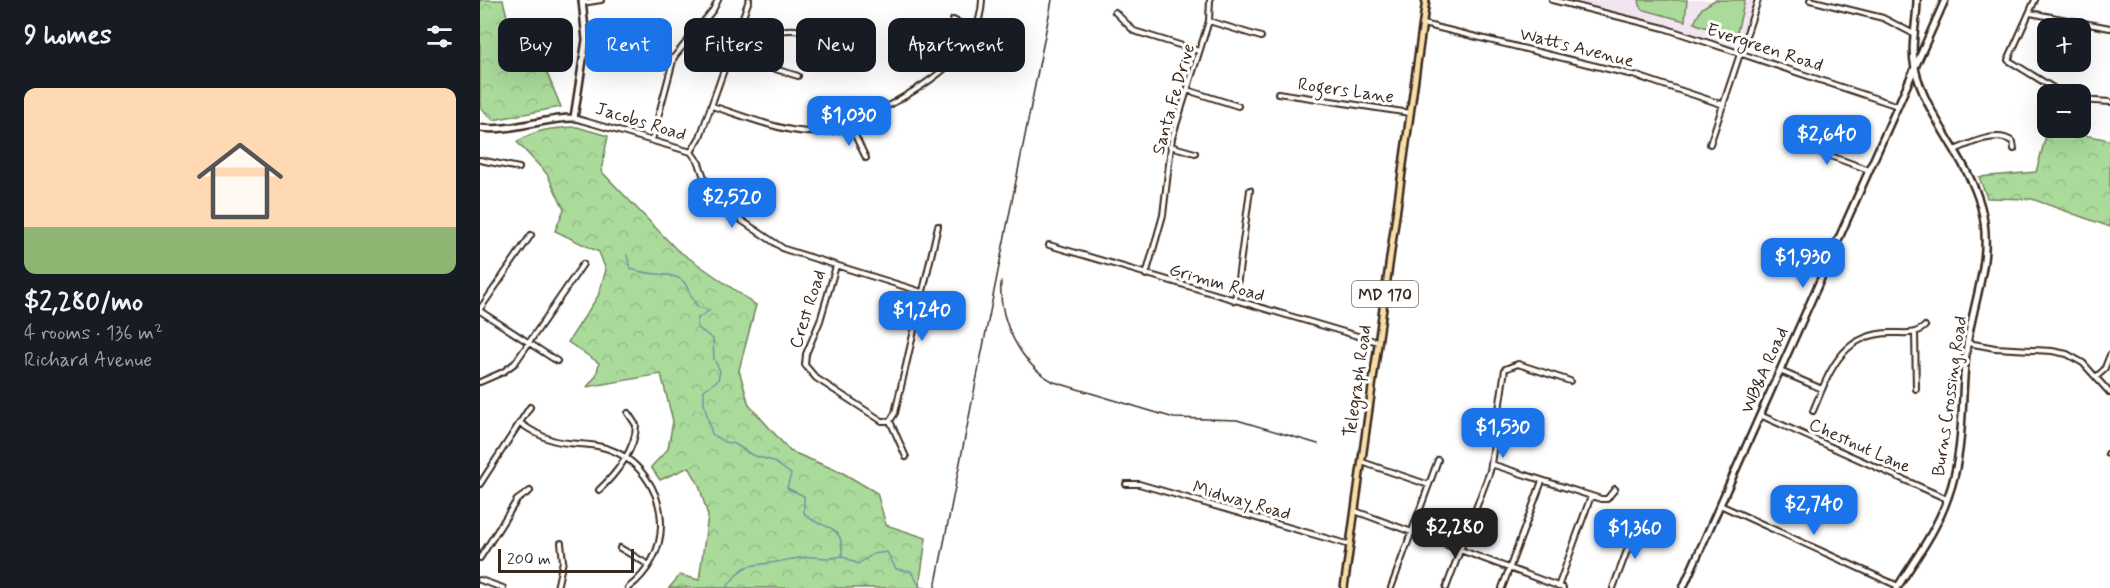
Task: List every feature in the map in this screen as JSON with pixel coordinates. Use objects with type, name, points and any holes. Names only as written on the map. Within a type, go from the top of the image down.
[{"type":"main road","name":"Telegraph Road","points":[[1344,588],[1426,0]]},
{"type":"street","points":[[574,118],[586,40],[582,2],[601,0]]},
{"type":"street","points":[[651,140],[674,57],[714,10],[718,0]]},
{"type":"street","points":[[742,18],[748,0]]},
{"type":"street","points":[[978,18],[982,0]]},
{"type":"street","name":"Santa Fe Drive","points":[[1146,275],[1163,215],[1170,146],[1209,21],[1210,0]]},
{"type":"street","name":"Evergreen Road","points":[[1552,0],[1655,25],[1898,106]]},
{"type":"street","points":[[1710,144],[1758,0]]},
{"type":"street","points":[[1810,0],[1883,18],[1914,34]]},
{"type":"street","points":[[1915,68],[1914,34],[1917,0]]},
{"type":"street","name":"WB&A Road","points":[[1683,588],[1945,0]]},
{"type":"street","points":[[2035,0],[2008,60],[2046,84]]},
{"type":"street","points":[[1115,12],[1134,31],[1199,51]]},
{"type":"street","points":[[2030,13],[2110,28]]},
{"type":"street","points":[[1209,21],[1261,37]]},
{"type":"street","name":"Watts Avenue","points":[[1423,24],[1638,76],[1724,105]]},
{"type":"street","name":"Burns Crossing Road","points":[[1898,587],[1936,526],[1948,499],[1959,458],[1968,343],[1983,275],[1986,238],[1979,200],[1922,88],[1915,68]]},
{"type":"street","points":[[691,152],[700,137],[723,72]]},
{"type":"street","points":[[784,72],[798,76]]},
{"type":"street","points":[[712,106],[805,134],[831,133],[851,127],[939,72]]},
{"type":"street","points":[[1187,90],[1238,106]]},
{"type":"street","name":"Rogers Lane","points":[[1278,93],[1410,113]]},
{"type":"street","points":[[2091,101],[2110,102]]},
{"type":"street","name":"Jacobs Road","points":[[480,128],[503,129],[548,120],[574,118],[691,152],[699,162],[712,198],[723,210],[784,249],[922,292]]},
{"type":"street","points":[[851,127],[866,158]]},
{"type":"street","points":[[1955,150],[1979,140],[2003,138],[2013,142],[2014,149]]},
{"type":"street","points":[[1792,142],[1869,170]]},
{"type":"street","points":[[1170,146],[1195,153]]},
{"type":"street","points":[[480,160],[519,168]]},
{"type":"street","points":[[1235,301],[1250,190]]},
{"type":"street","points":[[906,457],[890,421],[895,413],[938,226]]},
{"type":"street","points":[[531,235],[480,310],[557,361]]},
{"type":"street","name":"Grimm Road","points":[[1049,245],[1378,342]]},
{"type":"street","points":[[480,382],[503,372],[515,363],[583,264]]},
{"type":"street","name":"Crest Road","points":[[836,266],[820,321],[805,358],[805,366],[816,378],[882,421],[890,421]]},
{"type":"street","points":[[1813,411],[1835,362],[1857,341],[1890,332],[1915,333],[1925,326]]},
{"type":"street","points":[[1915,333],[1916,389]]},
{"type":"street","points":[[1968,343],[1995,348],[2060,352],[2083,363],[2110,393]]},
{"type":"street","points":[[2096,377],[2104,370],[2110,356]]},
{"type":"street","points":[[1446,588],[1491,464],[1503,374],[1507,367],[1512,364],[1522,364],[1570,381]]},
{"type":"street","points":[[1780,371],[1822,389]]},
{"type":"street","points":[[480,484],[530,407]]},
{"type":"street","points":[[599,490],[625,457],[636,432],[635,421],[628,413]]},
{"type":"street","name":"Chestnut Lane","points":[[1761,415],[1948,499]]},
{"type":"street","points":[[519,423],[552,440],[602,447],[625,457],[647,478],[659,505],[659,540],[649,565],[628,588]]},
{"type":"street","points":[[1391,588],[1438,460]]},
{"type":"street","points":[[1361,462],[1429,485]]},
{"type":"street","points":[[1491,464],[1606,500],[1615,489]]},
{"type":"street","points":[[1502,588],[1542,481]]},
{"type":"street","name":"Midway Road","points":[[1126,484],[1139,484],[1350,545]]},
{"type":"street","points":[[480,558],[517,500],[530,491]]},
{"type":"street","points":[[1354,511],[1560,588],[1592,496]]},
{"type":"street","points":[[1720,505],[1898,587]]},
{"type":"street","points":[[1613,588],[1637,524]]},
{"type":"street","points":[[557,588],[562,561],[561,543]]},
{"type":"street","points":[[620,548],[649,565]]},
{"type":"street","points":[[480,580],[503,588]]},
{"type":"shaded area","points":[[1568,0],[1754,0],[1737,48],[1668,25]]},
{"type":"green space","points":[[480,0],[503,0],[507,18],[498,18],[498,72],[546,72],[561,107],[493,120],[480,107]]},
{"type":"green space","points":[[1639,0],[1687,0],[1685,21],[1641,9]]},
{"type":"green space","points":[[1715,0],[1745,0],[1736,36],[1731,37],[1694,23],[1702,8]]},
{"type":"green space","points":[[577,127],[608,136],[601,171],[676,249],[756,305],[739,370],[749,405],[790,451],[843,473],[877,493],[886,525],[926,538],[919,588],[669,588],[680,575],[699,580],[708,516],[699,485],[689,467],[660,480],[651,467],[668,449],[673,421],[661,374],[587,387],[596,376],[599,363],[568,342],[598,296],[606,270],[599,252],[555,231],[564,209],[547,174],[517,142],[538,132]]},
{"type":"green space","points":[[2091,136],[2110,140],[2110,227],[2032,199],[1987,198],[1979,177],[2036,172],[2045,138]]},
{"type":"waterway","points":[[627,255],[630,268],[636,271],[674,276],[680,279],[698,307],[710,310],[698,318],[697,327],[713,339],[714,359],[720,371],[718,380],[704,390],[704,404],[712,434],[724,442],[735,444],[752,455],[773,461],[791,474],[787,488],[804,496],[804,513],[835,531],[839,536],[842,556]]},
{"type":"waterway","points":[[726,588],[748,566],[810,557],[842,556],[858,564],[873,554],[887,552],[896,569],[911,571],[920,587],[926,588]]},
{"type":"railway","points":[[935,588],[1052,0]]},
{"type":"railway","points":[[1001,282],[1003,311],[1014,340],[1031,365],[1054,382],[1174,418],[1237,420],[1318,444]]}]
